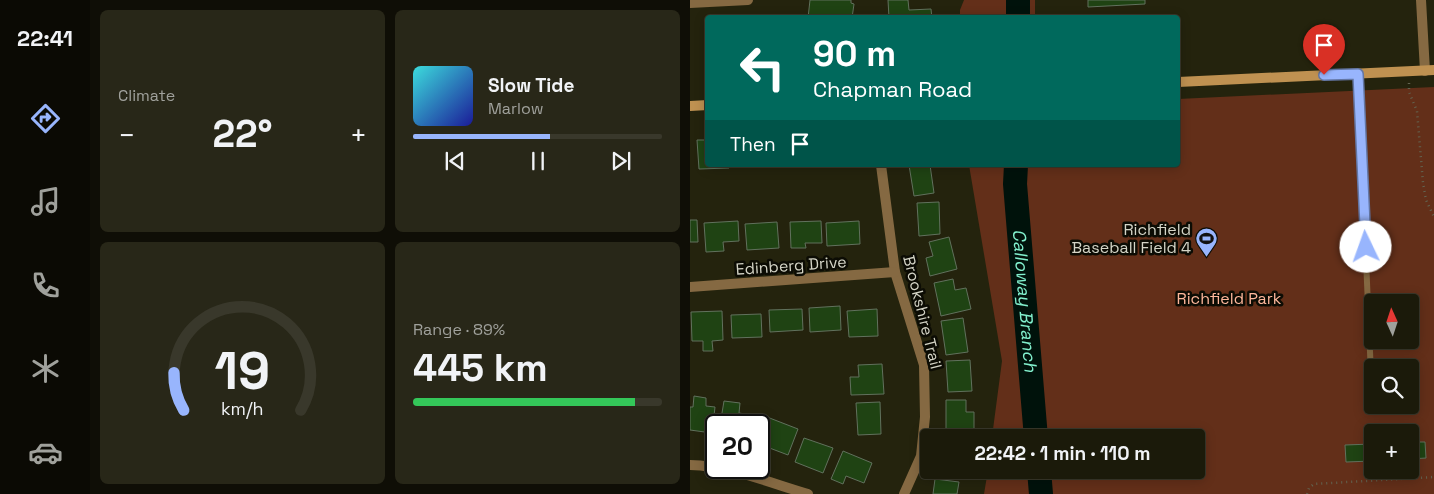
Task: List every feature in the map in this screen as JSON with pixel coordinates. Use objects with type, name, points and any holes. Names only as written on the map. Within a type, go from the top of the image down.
[{"type":"street","points":[[690,4],[748,0]]},
{"type":"street","points":[[1180,82],[1429,70],[1421,0]]},
{"type":"street","points":[[690,106],[705,105]]},
{"type":"street","name":"Brookshire Trail","points":[[881,167],[895,272],[924,365],[925,417],[921,456],[904,494]]},
{"type":"street","name":"Edinberg Drive","points":[[690,287],[895,272]]},
{"type":"street","points":[[690,464],[727,470],[808,494]]},
{"type":"lane","points":[[1358,74],[1370,359]]},
{"type":"path","points":[[1407,71],[1410,92],[1417,112],[1426,200],[1434,217]]},
{"type":"path","points":[[1307,494],[1309,488],[1314,484],[1434,477]]},
{"type":"green space","points":[[964,0],[1035,0],[1035,15],[960,15]]},
{"type":"green space","name":"Richfield Park","points":[[1434,87],[1434,494],[984,494],[986,479],[1205,479],[1205,429],[993,429],[1002,361],[969,167],[1180,167],[1180,99]]},
{"type":"building","points":[[810,0],[851,0],[851,3],[854,4],[852,15],[808,15]]},
{"type":"building","points":[[888,0],[908,0],[909,10],[931,9],[932,15],[889,15]]},
{"type":"building","points":[[1088,0],[1145,0],[1145,4],[1088,7]]},
{"type":"building","points":[[697,140],[705,140],[705,167],[729,167],[729,168],[699,169]]},
{"type":"building","points":[[909,167],[930,167],[934,193],[914,196]]},
{"type":"building","points":[[939,202],[940,234],[919,236],[917,203]]},
{"type":"building","points":[[690,220],[697,220],[698,242],[690,242]]},
{"type":"building","points":[[738,221],[739,241],[723,242],[724,251],[706,252],[704,223]]},
{"type":"building","points":[[821,221],[822,243],[805,243],[806,248],[791,248],[790,222]]},
{"type":"building","points":[[859,221],[860,244],[827,246],[826,223]]},
{"type":"building","points":[[777,222],[779,248],[747,250],[745,224]]},
{"type":"building","points":[[949,237],[957,269],[930,276],[926,258],[933,256],[929,242]]},
{"type":"building","points":[[953,279],[955,290],[966,288],[971,309],[941,316],[934,283]]},
{"type":"building","points":[[840,306],[841,330],[810,332],[809,308]]},
{"type":"building","points":[[802,309],[803,330],[770,332],[769,310]]},
{"type":"building","points":[[877,309],[878,336],[849,337],[847,311]]},
{"type":"building","points":[[722,311],[723,340],[712,341],[713,351],[703,351],[703,341],[692,341],[691,312]]},
{"type":"building","points":[[761,314],[762,337],[732,338],[731,315]]},
{"type":"building","points":[[963,318],[968,352],[946,355],[941,321]]},
{"type":"building","points":[[970,360],[972,391],[948,392],[946,361]]},
{"type":"building","points":[[882,364],[884,394],[851,395],[850,377],[859,377],[858,365]]},
{"type":"building","points":[[694,396],[706,398],[706,406],[715,407],[714,414],[705,414],[705,432],[690,430],[690,407],[693,407]]},
{"type":"building","points":[[946,400],[966,400],[966,412],[974,412],[974,429],[946,429]]},
{"type":"building","points":[[724,401],[740,403],[739,413],[745,414],[722,414]]},
{"type":"building","points":[[880,402],[881,434],[858,435],[856,403]]},
{"type":"building","points":[[770,418],[798,429],[788,455],[770,448]]},
{"type":"building","points":[[804,438],[833,448],[823,473],[795,462]]},
{"type":"building","points":[[1419,442],[1425,442],[1426,458],[1419,458]]},
{"type":"building","points":[[1364,444],[1364,461],[1346,462],[1345,445]]},
{"type":"building","points":[[843,451],[872,463],[864,483],[846,476],[843,484],[831,479]]},
{"type":"building","points":[[935,479],[959,482],[957,494],[933,494]]},
{"type":"waterway","name":"Calloway Branch","points":[[1018,0],[1018,15]]},
{"type":"waterway","name":"Calloway Branch","points":[[1016,167],[1015,184],[1035,429]]},
{"type":"waterway","name":"Calloway Branch","points":[[1040,479],[1041,494]]},
{"type":"place","name":"Richfield Baseball Field 4","points":[[1207,257]]},
{"type":"route","points":[[1324,75],[1358,74],[1366,247]]}]
